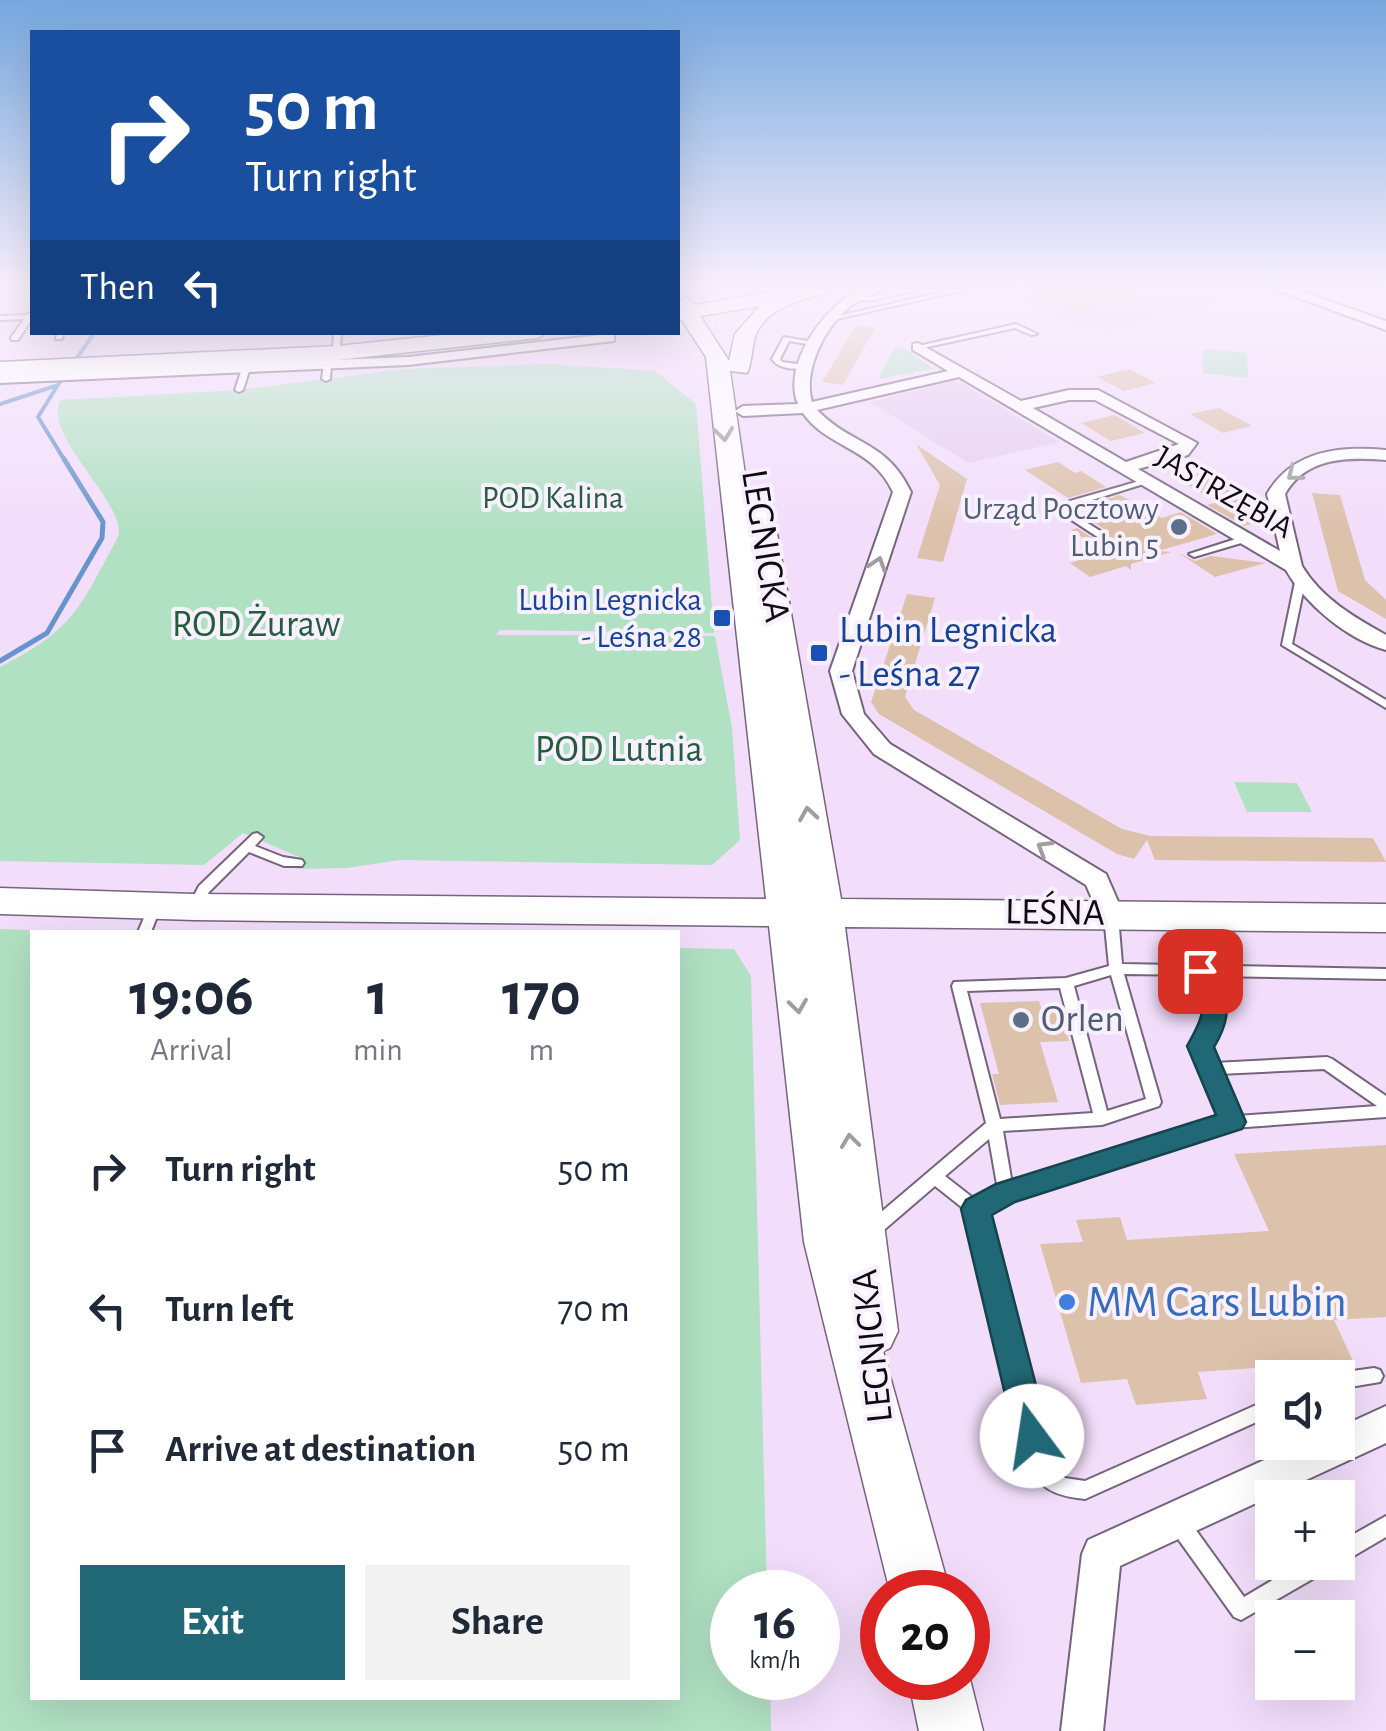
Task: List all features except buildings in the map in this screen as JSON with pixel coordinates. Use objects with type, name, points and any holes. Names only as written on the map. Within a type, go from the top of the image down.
[{"type":"main road","name":"LEGNICKA","points":[[719,370],[804,910],[862,1238],[884,1442]]},
{"type":"main road","name":"LEGNICKA","points":[[739,370],[804,910],[829,1242],[884,1442]]},
{"type":"main road","name":"LEŚNA","points":[[0,901],[149,919],[194,907],[1386,918]]},
{"type":"main road","points":[[884,1442],[915,1570]]},
{"type":"main road","points":[[944,1700],[951,1731]]},
{"type":"street","points":[[0,378],[37,370]]},
{"type":"street","points":[[801,370],[798,384],[806,408],[886,465],[900,481],[902,492],[841,671],[842,691],[850,713],[861,730],[882,749],[1097,880],[1110,913]]},
{"type":"street","name":"JASTRZĘBIA","points":[[957,370],[1244,538],[1296,574],[1316,596],[1386,644]]},
{"type":"street","points":[[743,411],[806,408],[961,372]]},
{"type":"street","name":"JASTRZĘBIA","points":[[1019,406],[1069,394],[1098,395],[1189,443],[1182,451],[1122,468]]},
{"type":"street","points":[[1296,574],[1276,494],[1288,474],[1334,456],[1386,455]]},
{"type":"street","points":[[1244,538],[1285,534]]},
{"type":"street","points":[[1082,1731],[1102,1554],[1386,1424]]},
{"type":"lane","points":[[238,390],[245,370]]},
{"type":"lane","points":[[1102,536],[1065,513],[1073,503],[1146,482]]},
{"type":"lane","points":[[1194,554],[1244,538]]},
{"type":"lane","points":[[1296,574],[1288,645],[1386,705]]},
{"type":"lane","points":[[194,907],[204,889],[252,842],[278,862],[298,862]]},
{"type":"lane","points":[[862,1238],[994,1126],[1102,1119],[1154,1102],[1116,969],[1110,913]]},
{"type":"lane","points":[[1006,1193],[994,1126],[959,986],[1066,983],[1116,969],[1386,974]]},
{"type":"lane","points":[[1200,971],[1216,1010],[1216,1022],[1200,1046],[1232,1122]]},
{"type":"lane","points":[[1066,983],[1102,1119]]},
{"type":"lane","points":[[1209,1069],[1327,1063],[1386,1108]]},
{"type":"lane","points":[[976,1209],[1006,1193],[1232,1122],[1386,1108]]},
{"type":"lane","points":[[935,1177],[976,1209],[1041,1472],[1062,1488],[1086,1490],[1255,1414]]},
{"type":"lane","points":[[1355,1379],[1374,1376]]},
{"type":"lane","points":[[1176,1520],[1241,1610],[1292,1580]]},
{"type":"lane","points":[[1355,1544],[1386,1526]]},
{"type":"shaded area","points":[[960,382],[1059,442],[968,463],[870,402]]},
{"type":"green space","points":[[399,370],[636,370],[655,371],[696,404],[714,633],[500,630],[496,635],[715,636],[732,728],[740,840],[712,865],[400,860],[347,868],[296,869],[299,857],[243,833],[204,865],[0,861],[0,667],[45,640],[73,614],[119,535],[109,504],[63,432],[58,415],[60,400],[239,390]]},
{"type":"green space","points":[[883,370],[929,370],[878,379]]},
{"type":"green space","points":[[1203,370],[1248,370],[1248,378],[1203,373]]},
{"type":"green space","points":[[1234,782],[1297,783],[1312,812],[1247,812]]},
{"type":"green space","points":[[0,929],[30,930],[30,1700],[680,1700],[680,948],[734,949],[751,976],[766,1570],[710,1570],[710,1700],[770,1700],[771,1731],[0,1731]]},
{"type":"waterway","points":[[64,375],[38,417],[65,461]]},
{"type":"waterway","points":[[0,404],[55,386]]},
{"type":"waterway","points":[[0,661],[47,633],[102,538],[103,522],[64,459]]},
{"type":"place","name":"Urząd Pocztowy Lubin 5","points":[[1179,527]]},
{"type":"place","name":"Lubin Legnicka - Leśna 28","points":[[722,618]]},
{"type":"place","name":"Lubin Legnicka - Leśna 27","points":[[819,653]]},
{"type":"place","name":"Orlen","points":[[1021,1020]]},
{"type":"place","name":"MM Cars Lubin","points":[[1067,1302]]},
{"type":"route","points":[[1032,1436],[976,1209],[1006,1193],[1232,1122],[1200,1046],[1216,1022],[1216,1010],[1200,971]]},
{"type":"park label","name":"POD Kalina","points":[[553,498]]},
{"type":"park label","name":"ROD Żuraw","points":[[256,625]]},
{"type":"park label","name":"POD Lutnia","points":[[619,750]]}]
